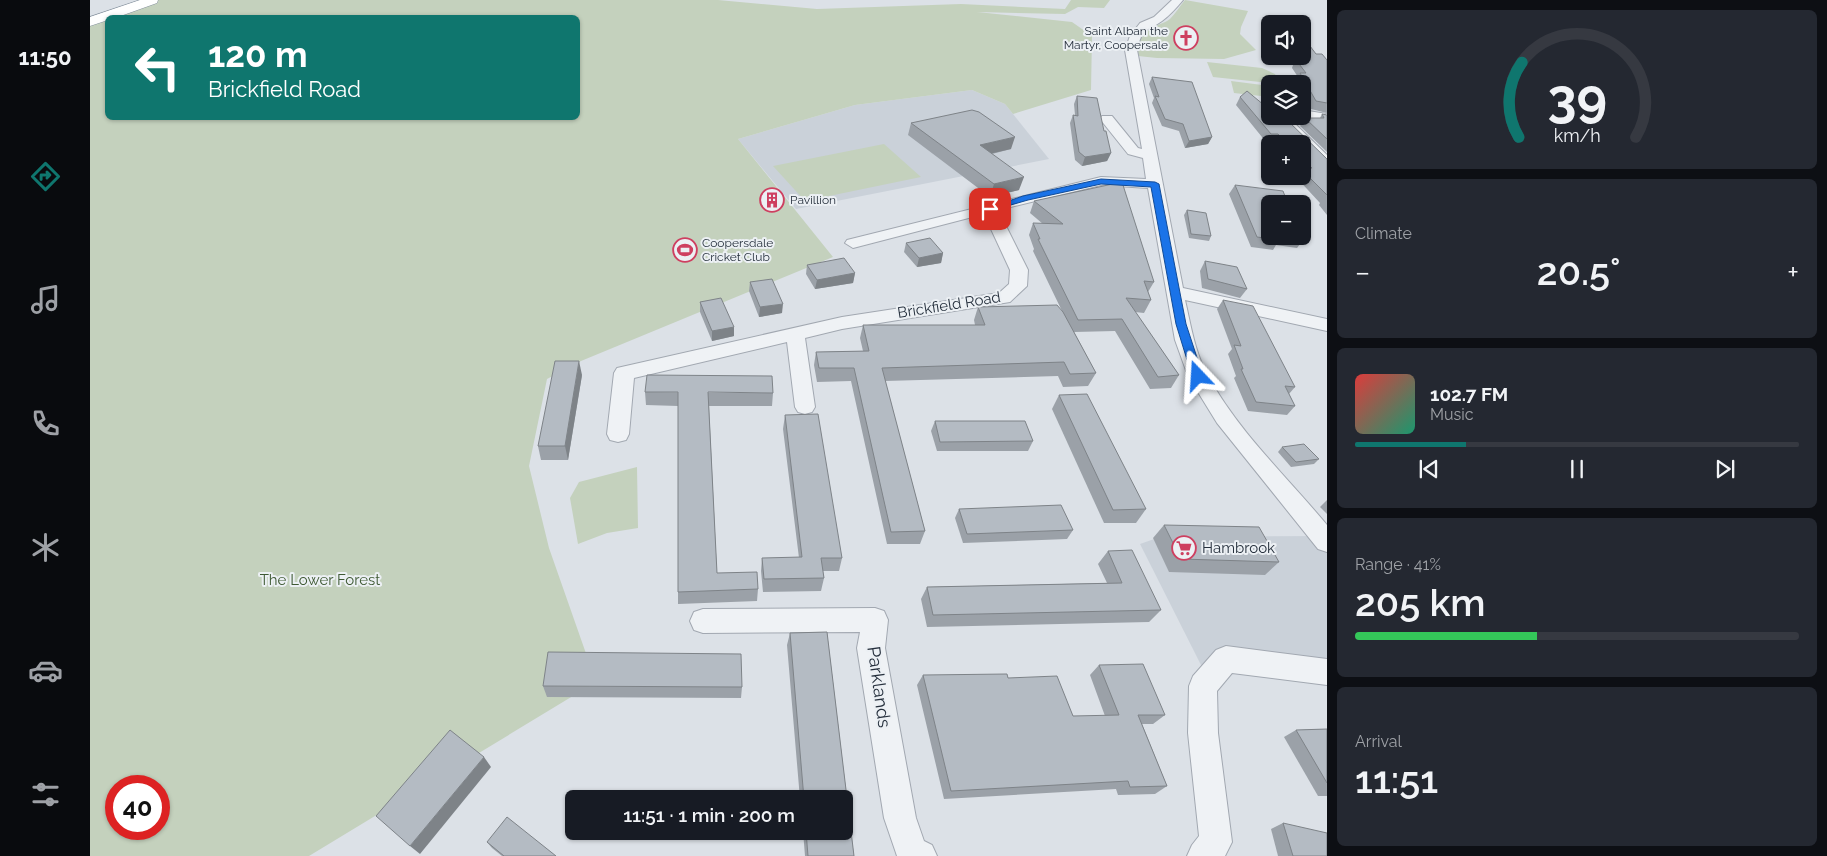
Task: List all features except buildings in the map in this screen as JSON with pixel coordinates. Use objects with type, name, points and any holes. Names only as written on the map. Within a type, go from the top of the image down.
[{"type":"highway","points":[[90,12],[126,0]]},
{"type":"highway","points":[[110,15],[152,0]]},
{"type":"highway","points":[[90,22],[105,17]]},
{"type":"street","points":[[1178,0],[1158,19],[1144,25],[1135,36],[1131,50],[1184,340],[1198,376],[1209,397],[1241,440],[1327,542]]},
{"type":"street","points":[[1311,115],[1327,118]]},
{"type":"street","points":[[1107,119],[1133,151],[1150,155]]},
{"type":"street","points":[[1288,125],[1327,163]]},
{"type":"street","points":[[853,243],[990,209],[1026,198],[1101,181],[1155,184]]},
{"type":"street","name":"Brickfield Road","points":[[618,434],[624,373],[906,311],[947,308],[1004,298],[1018,286],[1019,270],[990,209]]},
{"type":"street","points":[[1174,292],[1327,324]]},
{"type":"street","points":[[795,334],[805,407]]},
{"type":"street","name":"Parklands","points":[[703,621],[875,620],[871,648],[900,818],[912,853],[920,856]]},
{"type":"street","points":[[1203,856],[1216,842],[1203,733],[1203,686],[1226,659],[1327,672]]},
{"type":"shaded area","points":[[972,90],[1005,104],[1049,159],[796,209],[738,139],[855,105]]},
{"type":"shaded area","points":[[1327,536],[1327,668],[1204,671],[1140,544],[1160,537]]},
{"type":"green space","name":"The Lower Forest","points":[[155,0],[718,0],[817,9],[961,4],[1065,9],[1071,0],[1110,0],[1104,8],[1078,7],[1065,14],[977,12],[1072,22],[1092,36],[1091,90],[1013,114],[1005,104],[972,90],[855,105],[738,139],[833,257],[581,361],[547,379],[529,466],[549,548],[596,682],[309,856],[90,856],[90,24],[105,18],[105,120],[580,120],[580,15],[114,15]]},
{"type":"green space","points":[[1185,0],[1248,11],[1240,34],[1256,50],[1224,59],[1138,56],[1138,38],[1141,33],[1170,19]]},
{"type":"green space","points":[[1207,62],[1262,68],[1276,75],[1261,75],[1261,82],[1213,77]]},
{"type":"green space","points":[[1231,81],[1261,85],[1261,96],[1234,93]]},
{"type":"green space","points":[[884,144],[921,177],[805,201],[773,166]]},
{"type":"green space","points":[[637,467],[638,528],[607,533],[578,544],[570,498],[579,482]]},
{"type":"place","name":"Saint Alban the Martyr, Coopersale","points":[[1186,38]]},
{"type":"place","name":"Pavillion","points":[[772,200]]},
{"type":"place","name":"Coopersdale Cricket Club","points":[[685,250]]},
{"type":"place","name":"Hambrook","points":[[1184,548]]},
{"type":"route","points":[[990,209],[1026,198],[1101,181],[1155,184],[1170,274],[1184,340],[1198,376]]}]
